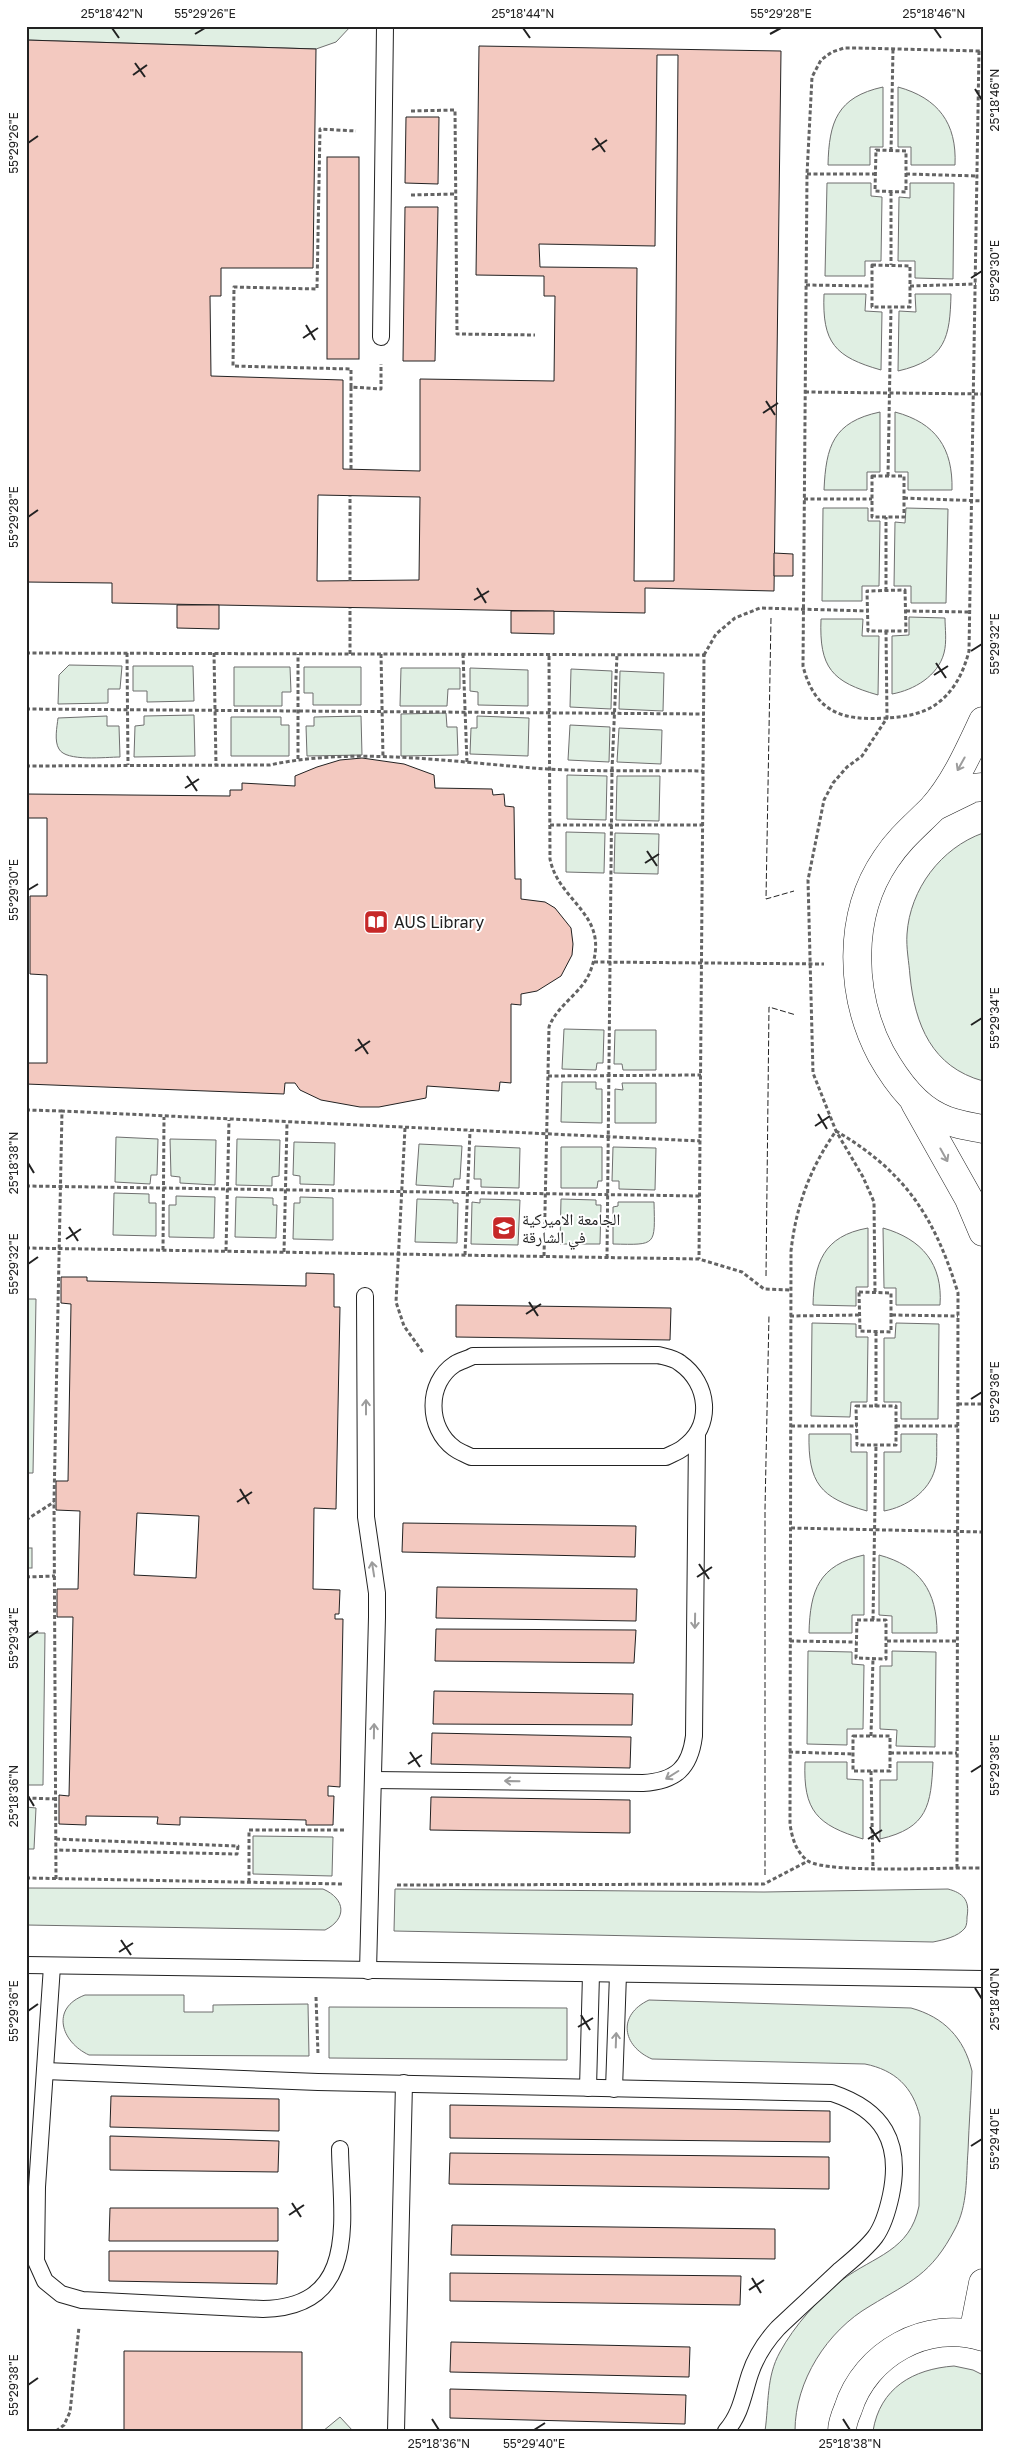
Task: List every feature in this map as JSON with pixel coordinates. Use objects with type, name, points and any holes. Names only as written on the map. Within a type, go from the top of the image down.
[{"type":"street","points":[[983,721],[954,778],[932,808],[906,832],[884,861],[869,893],[860,927],[856,963],[860,1000],[871,1035],[889,1068],[912,1097],[970,1199],[983,1232]]},
{"type":"street","points":[[932,808],[973,788],[983,787]]},
{"type":"street","points":[[912,1097],[938,1117],[983,1129]]},
{"type":"street","points":[[842,2431],[853,2392],[874,2363],[903,2343],[937,2333],[978,2335],[983,2283]]},
{"type":"lane","points":[[381,337],[385,26]]},
{"type":"lane","points":[[365,1296],[366,1517],[378,1617],[368,1971]]},
{"type":"lane","points":[[373,1780],[659,1782],[673,1776],[685,1766],[692,1752],[697,1435],[704,1415],[704,1394],[694,1375],[678,1361],[658,1355],[473,1356],[455,1364],[441,1378],[434,1396],[433,1415],[441,1434],[454,1448],[471,1457],[666,1457],[683,1449],[697,1435]]},
{"type":"lane","points":[[26,1965],[983,1979]]},
{"type":"lane","points":[[52,1966],[37,2187],[36,2261],[45,2281],[61,2294],[82,2300],[263,2309],[282,2308],[300,2303],[317,2293],[330,2278],[338,2260],[342,2242],[340,2149]]},
{"type":"lane","points":[[588,2088],[591,1974]]},
{"type":"lane","points":[[614,2089],[618,1974]]},
{"type":"lane","points":[[45,2072],[318,2082],[832,2093],[854,2101],[874,2115],[887,2135],[894,2158],[894,2182],[887,2213],[876,2236],[766,2341],[750,2374],[742,2406],[726,2431]]},
{"type":"lane","points":[[396,2431],[404,2084]]},
{"type":"path","points":[[844,48],[981,51],[969,651],[964,668],[956,683],[945,696],[931,707],[916,714],[867,720],[838,714],[826,707],[815,695],[807,681],[803,666],[807,174],[812,76],[821,60],[832,52],[844,48]]},
{"type":"path","points":[[891,151],[893,49]]},
{"type":"path","points":[[876,150],[891,151],[906,151],[906,192],[875,191],[876,150]]},
{"type":"path","points":[[807,174],[876,174]]},
{"type":"path","points":[[906,174],[978,176]]},
{"type":"path","points":[[891,192],[891,265]]},
{"type":"path","points":[[382,195],[456,194]]},
{"type":"path","points":[[872,265],[910,266],[910,286],[910,307],[872,307],[872,265]]},
{"type":"path","points":[[910,286],[976,284]]},
{"type":"path","points":[[806,285],[872,286]]},
{"type":"path","points":[[888,476],[891,307]]},
{"type":"path","points":[[351,469],[351,387],[381,389],[381,337]]},
{"type":"path","points":[[805,392],[983,394]]},
{"type":"path","points":[[872,476],[888,476],[904,476],[904,517],[872,517],[872,476]]},
{"type":"path","points":[[350,496],[350,581]]},
{"type":"path","points":[[904,498],[983,501]]},
{"type":"path","points":[[804,499],[872,499]]},
{"type":"path","points":[[886,517],[886,591]]},
{"type":"path","points":[[905,590],[906,611],[906,631],[868,631],[867,591],[905,590]]},
{"type":"path","points":[[350,608],[350,654]]},
{"type":"path","points":[[699,1259],[704,655],[716,634],[735,618],[760,608],[868,611]]},
{"type":"path","points":[[906,611],[970,612]]},
{"type":"path","points":[[26,653],[704,655]]},
{"type":"path","points":[[127,653],[128,766]]},
{"type":"path","points":[[214,653],[216,765]]},
{"type":"path","points":[[298,654],[298,759]]},
{"type":"path","points":[[381,654],[383,758]]},
{"type":"path","points":[[463,654],[466,763]]},
{"type":"path","points":[[607,1258],[612,770],[617,654]]},
{"type":"path","points":[[544,1256],[549,1032],[551,1021],[580,987],[594,962],[596,946],[594,930],[587,915],[560,885],[552,872],[550,859],[549,655]]},
{"type":"path","points":[[26,710],[704,714]]},
{"type":"path","points":[[26,766],[270,765],[298,759],[383,758],[550,769],[703,771]]},
{"type":"path","points":[[550,825],[703,825]]},
{"type":"path","points":[[594,962],[811,964]]},
{"type":"path","points":[[548,1076],[701,1075]]},
{"type":"path","points":[[26,1110],[700,1141]]},
{"type":"path","points":[[56,1879],[54,1502],[62,1111]]},
{"type":"path","points":[[163,1250],[164,1117]]},
{"type":"path","points":[[226,1251],[229,1120]]},
{"type":"path","points":[[284,1252],[287,1123]]},
{"type":"path","points":[[406,1128],[396,1302],[404,1326],[441,1378]]},
{"type":"path","points":[[465,1255],[470,1131]]},
{"type":"path","points":[[957,1868],[958,1294],[946,1252],[932,1224],[914,1197],[893,1173],[868,1152],[836,1132],[822,1152],[800,1200],[794,1225],[791,1251],[790,1824],[792,1838],[808,1861],[823,1866],[873,1868],[957,1868],[983,1868]]},
{"type":"path","points":[[26,1186],[61,1185],[700,1196]]},
{"type":"path","points":[[26,1248],[699,1259],[742,1272],[764,1289],[790,1290]]},
{"type":"path","points":[[859,1292],[891,1293],[891,1332],[860,1332],[859,1315],[859,1292]]},
{"type":"path","points":[[790,1316],[859,1315]]},
{"type":"path","points":[[892,1315],[959,1316]]},
{"type":"path","points":[[876,1332],[876,1407]]},
{"type":"path","points":[[958,1404],[983,1404]]},
{"type":"path","points":[[856,1406],[876,1407],[896,1406],[896,1445],[857,1445],[856,1406]]},
{"type":"path","points":[[791,1426],[857,1426]]},
{"type":"path","points":[[896,1426],[958,1426]]},
{"type":"path","points":[[873,1620],[876,1444]]},
{"type":"path","points":[[26,1520],[54,1502]]},
{"type":"path","points":[[791,1528],[983,1532]]},
{"type":"path","points":[[26,1577],[54,1576]]},
{"type":"path","points":[[857,1620],[873,1620],[886,1620],[886,1658],[856,1658],[857,1620]]},
{"type":"path","points":[[886,1641],[957,1640]]},
{"type":"path","points":[[790,1641],[856,1642]]},
{"type":"path","points":[[871,1736],[873,1658]]},
{"type":"path","points":[[853,1736],[871,1736],[890,1736],[890,1771],[853,1771],[853,1736]]},
{"type":"path","points":[[790,1752],[852,1754]]},
{"type":"path","points":[[890,1753],[957,1753]]},
{"type":"path","points":[[871,1771],[873,1868]]},
{"type":"path","points":[[26,1798],[56,1799]]},
{"type":"path","points":[[249,1882],[249,1830],[372,1830]]},
{"type":"path","points":[[56,1839],[238,1846],[237,1854],[56,1850]]},
{"type":"path","points":[[26,1878],[370,1885],[764,1884],[808,1861]]},
{"type":"path","points":[[316,1970],[318,2082]]},
{"type":"path","points":[[56,2431],[64,2426],[70,2412],[82,2300]]},
{"type":"green space","points":[[26,26],[351,26],[336,42],[316,49],[26,40]]},
{"type":"green space","points":[[883,87],[883,147],[870,147],[870,165],[828,165],[831,136],[839,114],[855,97],[867,91]]},
{"type":"green space","points":[[898,87],[924,98],[942,114],[953,137],[955,165],[911,165],[911,147],[898,147]]},
{"type":"green space","points":[[827,183],[871,183],[871,196],[882,197],[881,261],[865,261],[865,276],[825,276]]},
{"type":"green space","points":[[910,183],[954,183],[953,279],[915,278],[915,261],[898,261],[899,197],[910,198]]},
{"type":"green space","points":[[824,294],[866,294],[865,311],[882,312],[881,370],[852,360],[834,346],[826,325]]},
{"type":"green space","points":[[915,294],[951,294],[949,323],[942,344],[936,353],[914,366],[898,371],[899,311],[916,312]]},
{"type":"green space","points":[[880,412],[880,472],[867,472],[867,490],[824,490],[827,461],[835,438],[842,429],[852,422],[864,416]]},
{"type":"green space","points":[[895,412],[921,423],[939,439],[949,462],[952,475],[952,490],[908,490],[908,472],[895,472]]},
{"type":"green space","points":[[823,508],[868,508],[868,521],[880,521],[879,586],[862,586],[862,601],[822,601]]},
{"type":"green space","points":[[906,508],[948,509],[946,603],[911,603],[911,586],[894,586],[895,522],[905,523]]},
{"type":"green space","points":[[909,617],[945,618],[945,649],[936,669],[924,681],[909,689],[892,694],[892,636],[909,635]]},
{"type":"green space","points":[[821,619],[863,619],[862,636],[879,636],[878,695],[849,685],[832,670],[826,661],[823,650]]},
{"type":"green space","points":[[69,665],[122,666],[120,689],[108,689],[108,703],[58,704],[59,675]]},
{"type":"green space","points":[[133,666],[193,666],[194,701],[147,702],[147,691],[133,691]]},
{"type":"green space","points":[[234,667],[290,667],[291,692],[282,692],[282,706],[234,706]]},
{"type":"green space","points":[[304,667],[361,667],[361,705],[313,705],[313,693],[304,693]]},
{"type":"green space","points":[[401,668],[460,668],[460,689],[448,689],[447,706],[400,706]]},
{"type":"green space","points":[[470,668],[528,670],[528,706],[478,705],[478,692],[470,691]]},
{"type":"green space","points":[[571,669],[612,671],[611,709],[570,707]]},
{"type":"green space","points":[[620,671],[664,673],[663,711],[619,709]]},
{"type":"green space","points":[[446,713],[447,727],[457,727],[458,755],[401,756],[401,714]]},
{"type":"green space","points":[[194,715],[195,756],[134,757],[135,726],[144,725],[144,716]]},
{"type":"green space","points":[[107,716],[107,726],[119,726],[120,757],[70,756],[63,753],[57,746],[58,718]]},
{"type":"green space","points":[[361,716],[362,755],[307,756],[306,726],[314,726],[314,717]]},
{"type":"green space","points":[[477,716],[529,718],[528,756],[470,754],[471,728],[477,728]]},
{"type":"green space","points":[[231,717],[281,717],[281,725],[289,725],[289,756],[231,756]]},
{"type":"green space","points":[[570,725],[610,727],[609,762],[568,760]]},
{"type":"green space","points":[[619,728],[662,730],[661,764],[617,762]]},
{"type":"green space","points":[[567,775],[607,776],[606,820],[567,819]]},
{"type":"green space","points":[[617,776],[660,776],[659,821],[616,820]]},
{"type":"green space","points":[[566,832],[605,833],[604,873],[566,872]]},
{"type":"green space","points":[[615,833],[659,834],[658,874],[614,873]]},
{"type":"green space","points":[[983,833],[983,1081],[951,1066],[929,1042],[916,1011],[912,994],[907,934],[909,917],[914,901],[930,872],[954,849]]},
{"type":"green space","points":[[564,1029],[604,1030],[603,1063],[597,1063],[596,1070],[562,1069]]},
{"type":"green space","points":[[615,1030],[656,1030],[656,1070],[623,1070],[622,1064],[614,1064]]},
{"type":"green space","points":[[562,1082],[596,1082],[596,1089],[602,1089],[602,1123],[561,1122]]},
{"type":"green space","points":[[622,1083],[656,1083],[656,1123],[615,1123],[615,1089],[623,1090]]},
{"type":"green space","points":[[116,1137],[158,1139],[157,1175],[151,1175],[150,1184],[115,1182]]},
{"type":"green space","points":[[170,1139],[216,1140],[215,1185],[180,1183],[180,1177],[171,1176]]},
{"type":"green space","points":[[237,1139],[280,1140],[279,1176],[272,1177],[272,1186],[236,1185]]},
{"type":"green space","points":[[294,1142],[335,1143],[334,1185],[300,1184],[300,1176],[293,1175]]},
{"type":"green space","points":[[419,1144],[462,1146],[460,1179],[454,1179],[453,1187],[416,1185]]},
{"type":"green space","points":[[475,1146],[520,1148],[519,1188],[481,1187],[481,1179],[474,1179]]},
{"type":"green space","points":[[561,1147],[602,1147],[602,1181],[598,1181],[597,1188],[561,1188]]},
{"type":"green space","points":[[613,1147],[656,1148],[655,1190],[619,1189],[619,1181],[612,1181]]},
{"type":"green space","points":[[114,1193],[149,1194],[149,1203],[156,1203],[156,1236],[113,1235]]},
{"type":"green space","points":[[176,1196],[215,1197],[214,1238],[169,1237],[169,1205],[176,1205]]},
{"type":"green space","points":[[236,1197],[273,1198],[273,1205],[277,1205],[276,1238],[235,1237]]},
{"type":"green space","points":[[300,1197],[333,1198],[333,1240],[293,1239],[294,1203],[300,1203]]},
{"type":"green space","points":[[417,1199],[453,1200],[453,1203],[458,1203],[457,1243],[415,1242]]},
{"type":"green space","points":[[480,1199],[520,1200],[518,1245],[471,1244],[472,1202],[480,1203]]},
{"type":"green space","points":[[561,1199],[596,1200],[596,1205],[601,1205],[600,1244],[560,1244]]},
{"type":"green space","points":[[618,1202],[654,1202],[654,1227],[650,1240],[646,1243],[638,1244],[613,1244],[613,1207],[618,1206]]},
{"type":"green space","points":[[868,1228],[868,1287],[856,1287],[856,1306],[813,1305],[816,1276],[824,1254],[831,1245],[841,1238]]},
{"type":"green space","points":[[883,1228],[909,1239],[927,1255],[938,1277],[940,1305],[896,1305],[896,1288],[884,1288]]},
{"type":"green space","points":[[26,1299],[36,1299],[33,1473],[26,1473]]},
{"type":"green space","points":[[812,1323],[856,1324],[856,1337],[868,1337],[867,1402],[851,1402],[850,1417],[811,1416]]},
{"type":"green space","points":[[896,1323],[939,1324],[938,1419],[901,1419],[901,1402],[884,1402],[884,1338],[895,1338]]},
{"type":"green space","points":[[809,1434],[851,1434],[851,1452],[867,1452],[867,1511],[838,1500],[820,1486],[811,1465]]},
{"type":"green space","points":[[901,1434],[937,1434],[936,1465],[928,1485],[916,1497],[900,1506],[884,1511],[884,1452],[901,1452]]},
{"type":"green space","points":[[26,1548],[32,1548],[32,1568],[26,1568]]},
{"type":"green space","points":[[864,1555],[864,1615],[852,1615],[852,1633],[809,1633],[812,1604],[820,1582],[837,1565]]},
{"type":"green space","points":[[879,1555],[905,1566],[923,1582],[934,1605],[937,1633],[892,1633],[892,1616],[879,1615]]},
{"type":"green space","points":[[26,1633],[45,1633],[43,1785],[26,1785]]},
{"type":"green space","points":[[808,1651],[852,1652],[852,1664],[864,1665],[863,1729],[847,1729],[847,1745],[807,1744]]},
{"type":"green space","points":[[892,1651],[936,1652],[935,1747],[896,1746],[897,1730],[880,1729],[880,1666],[892,1666]]},
{"type":"green space","points":[[805,1762],[847,1762],[847,1779],[863,1780],[863,1839],[834,1828],[816,1814],[810,1804],[807,1793]]},
{"type":"green space","points":[[897,1762],[933,1762],[931,1791],[924,1813],[917,1821],[896,1834],[880,1839],[880,1780],[897,1780]]},
{"type":"green space","points":[[26,1807],[36,1808],[34,1849],[26,1849]]},
{"type":"green space","points":[[253,1836],[333,1837],[332,1876],[253,1874]]},
{"type":"green space","points":[[26,1888],[323,1889],[336,1898],[340,1903],[341,1909],[337,1920],[325,1930],[26,1925]]},
{"type":"green space","points":[[395,1889],[764,1892],[948,1889],[964,1898],[968,1911],[966,1925],[962,1931],[950,1938],[933,1942],[394,1931]]},
{"type":"green space","points":[[85,1995],[184,1995],[184,2012],[213,2012],[213,2005],[308,2004],[309,2056],[89,2055],[72,2042],[66,2034],[63,2025],[67,2008],[74,2001]]},
{"type":"green space","points":[[649,2000],[911,2008],[933,2017],[951,2030],[964,2048],[968,2059],[972,2071],[966,2181],[962,2210],[955,2229],[937,2257],[928,2267],[909,2283],[854,2316],[827,2343],[807,2376],[796,2412],[795,2431],[765,2431],[772,2371],[780,2352],[792,2332],[816,2304],[842,2280],[889,2251],[908,2233],[919,2206],[920,2117],[917,2106],[913,2097],[894,2075],[865,2064],[652,2059],[634,2046],[629,2039],[627,2030],[632,2014],[639,2006]]},
{"type":"green space","points":[[329,2007],[567,2008],[567,2060],[329,2058]]},
{"type":"green space","points":[[954,2366],[973,2370],[983,2375],[983,2431],[873,2431],[883,2403],[891,2392],[912,2377],[925,2371]]},
{"type":"green space","points":[[340,2417],[353,2431],[323,2431]]},
{"type":"building","points":[[26,40],[316,49],[313,268],[221,268],[221,296],[210,296],[211,376],[343,380],[343,469],[420,471],[420,379],[554,381],[555,296],[544,296],[544,276],[476,275],[479,46],[781,51],[774,591],[645,588],[645,613],[112,603],[112,583],[26,582]],"holes":[[[657,55],[678,55],[674,581],[634,581],[637,268],[540,267],[539,244],[655,246]],[[318,495],[420,497],[419,580],[317,581]]]},
{"type":"building","points":[[406,117],[439,117],[438,184],[405,183]]},
{"type":"building","points":[[327,157],[359,157],[359,359],[327,359]]},
{"type":"building","points":[[405,207],[438,207],[435,361],[403,361]]},
{"type":"building","points":[[774,553],[793,554],[793,576],[774,576]]},
{"type":"building","points":[[177,605],[219,605],[219,629],[177,628]]},
{"type":"building","points":[[511,611],[554,611],[554,634],[511,633]]},
{"type":"building","points":[[362,758],[404,764],[434,775],[435,788],[492,789],[493,795],[504,794],[505,806],[514,807],[515,879],[521,879],[521,899],[545,902],[555,908],[571,928],[572,955],[561,976],[537,991],[521,994],[521,1005],[511,1004],[511,1083],[500,1082],[499,1091],[427,1086],[426,1098],[379,1107],[360,1107],[321,1100],[300,1090],[295,1083],[285,1083],[284,1094],[26,1084],[26,1063],[47,1063],[47,975],[30,974],[30,896],[47,896],[47,818],[26,818],[26,794],[230,796],[230,790],[242,790],[242,783],[295,786],[295,776],[340,760]]},
{"type":"building","points":[[306,1273],[334,1274],[334,1307],[340,1307],[336,1509],[314,1508],[313,1589],[340,1590],[339,1614],[335,1614],[335,1619],[343,1619],[340,1787],[328,1786],[328,1796],[334,1796],[333,1825],[306,1825],[306,1820],[180,1817],[180,1825],[157,1824],[158,1817],[86,1816],[86,1825],[59,1824],[59,1795],[69,1796],[73,1617],[57,1617],[57,1589],[78,1589],[80,1511],[56,1510],[56,1481],[68,1481],[71,1304],[61,1303],[61,1277],[87,1277],[87,1281],[306,1286]],"holes":[[[137,1513],[199,1516],[196,1578],[134,1575]]]},
{"type":"building","points":[[456,1305],[671,1308],[670,1340],[456,1337]]},
{"type":"building","points":[[403,1523],[636,1526],[635,1557],[402,1552]]},
{"type":"building","points":[[437,1587],[637,1589],[636,1621],[436,1618]]},
{"type":"building","points":[[436,1629],[636,1630],[634,1663],[435,1661]]},
{"type":"building","points":[[434,1691],[633,1694],[632,1725],[433,1724]]},
{"type":"building","points":[[432,1733],[631,1737],[630,1768],[431,1764]]},
{"type":"building","points":[[431,1797],[630,1800],[630,1833],[430,1830]]},
{"type":"building","points":[[111,2096],[279,2099],[279,2131],[110,2127]]},
{"type":"building","points":[[450,2105],[830,2111],[830,2142],[450,2138]]},
{"type":"building","points":[[110,2136],[279,2141],[278,2172],[110,2170]]},
{"type":"building","points":[[450,2153],[829,2157],[829,2189],[449,2184]]},
{"type":"building","points":[[110,2208],[278,2208],[278,2241],[109,2241]]},
{"type":"building","points":[[452,2225],[775,2229],[775,2259],[451,2255]]},
{"type":"building","points":[[109,2251],[278,2251],[277,2284],[109,2281]]},
{"type":"building","points":[[450,2273],[741,2276],[740,2305],[450,2301]]},
{"type":"building","points":[[451,2342],[690,2347],[689,2377],[450,2372]]},
{"type":"building","points":[[124,2351],[302,2352],[302,2431],[124,2431]]},
{"type":"building","points":[[450,2389],[686,2395],[685,2424],[450,2418]]},
{"type":"fence","points":[[771,618],[766,899],[794,891]]},
{"type":"fence","points":[[766,1276],[769,1007],[796,1015]]},
{"type":"fence","points":[[765,1875],[765,1509],[769,1315]]},
{"type":"place","name":"AUS Library","points":[[376,922]]},
{"type":"place","name":"الجامعة الاميركية في الشارقة","points":[[504,1228]]}]
